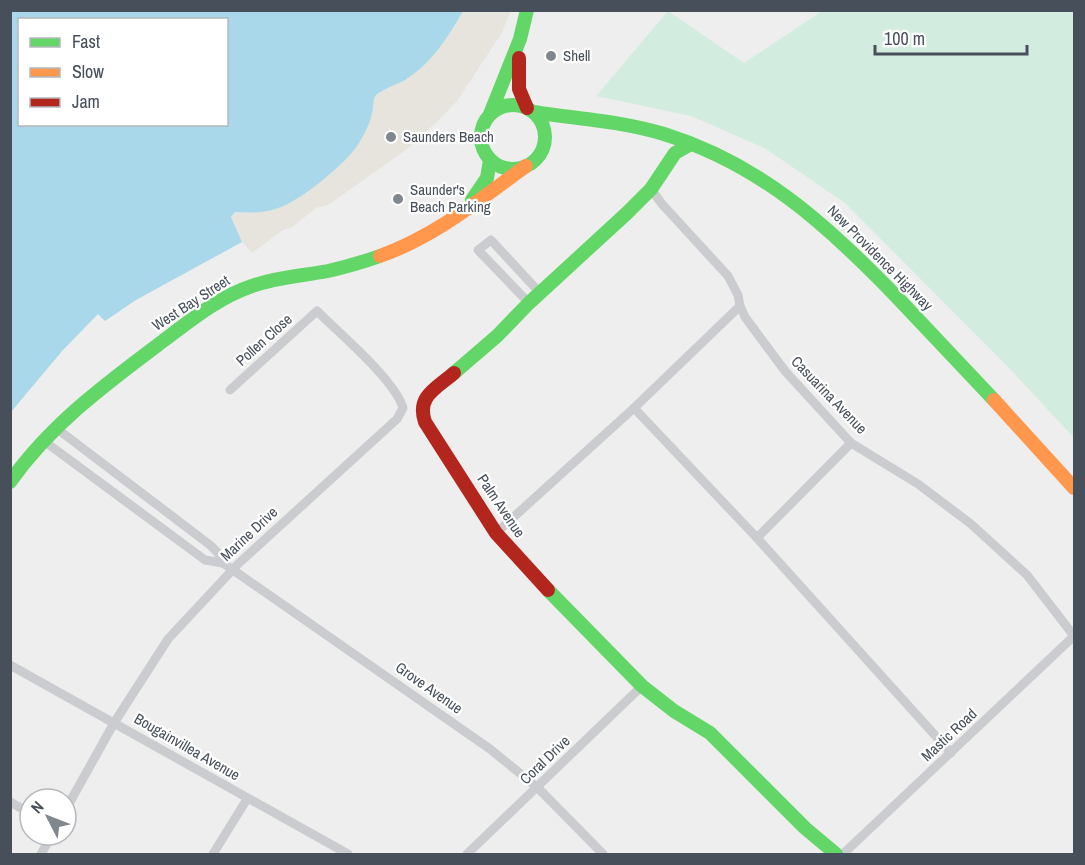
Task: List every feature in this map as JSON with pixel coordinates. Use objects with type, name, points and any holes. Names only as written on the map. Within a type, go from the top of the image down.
[{"type":"main road","points":[[526,166],[511,169],[490,160],[483,147],[481,134],[520,39],[527,10]]},
{"type":"main road","points":[[520,39],[519,89],[530,110],[541,120],[546,137]]},
{"type":"main road","points":[[490,114],[514,104],[530,110]]},
{"type":"main road","name":"New Providence Highway","points":[[530,110],[638,127],[668,136],[747,169],[785,192],[822,222],[914,315],[1074,488]]},
{"type":"main road","name":"New Providence Highway","points":[[546,137],[564,127],[614,123]]},
{"type":"main road","name":"West Bay Street","points":[[10,483],[18,470],[56,429],[117,375],[202,312],[226,297],[251,286],[349,266],[411,244],[532,163],[542,152],[546,137]]},
{"type":"main road","name":"Palm Avenue","points":[[691,144],[675,153],[651,189],[497,336],[436,387],[425,398],[421,410],[425,422],[496,533],[521,562],[642,686],[730,751],[805,828],[836,855]]},
{"type":"main road","name":"West Bay Street","points":[[465,210],[487,178],[490,160]]},
{"type":"street","points":[[668,136],[675,153]]},
{"type":"street","name":"Casuarina Avenue","points":[[651,189],[662,204],[729,276],[738,295],[740,306],[784,371],[851,443],[918,484],[971,524],[1027,575],[1074,636]]},
{"type":"street","points":[[529,303],[478,250],[491,240],[540,293]]},
{"type":"street","points":[[496,533],[634,408],[740,306]]},
{"type":"street","name":"Pollen Close","points":[[230,390],[317,311]]},
{"type":"street","name":"Marine Drive","points":[[78,788],[114,723],[168,639],[233,570],[396,419],[403,408],[400,397],[386,380],[317,311]]},
{"type":"street","points":[[634,408],[757,538],[951,753]]},
{"type":"street","name":"Grove Avenue","points":[[56,429],[210,545],[223,563]]},
{"type":"street","name":"Grove Avenue","points":[[44,441],[205,560],[223,563],[489,749],[538,788],[603,855]]},
{"type":"street","points":[[757,538],[851,443]]},
{"type":"street","name":"Mastic Road","points":[[843,855],[1074,636]]},
{"type":"street","name":"Bougainvillea Avenue","points":[[10,665],[348,855]]},
{"type":"street","name":"Coral Drive","points":[[467,855],[642,686]]},
{"type":"street","points":[[213,855],[247,799]]},
{"type":"green space","points":[[668,11],[744,63],[822,11],[1074,11],[1074,438],[1009,368],[845,203],[766,149],[691,116],[596,96]]},
{"type":"sand","name":"Saunders Beach","points":[[463,11],[511,11],[501,34],[457,101],[406,150],[328,205],[316,208],[291,228],[283,230],[252,253],[242,242],[231,216],[235,212],[252,213],[283,206],[310,189],[341,164],[372,113],[373,99],[376,95],[452,30]]},
{"type":"water","points":[[11,10],[463,10],[445,40],[423,66],[405,80],[376,95],[370,122],[362,139],[333,172],[300,197],[281,207],[258,212],[235,212],[231,217],[242,242],[136,300],[105,321],[98,314],[63,350],[11,412]]},
{"type":"traffic: fast","points":[[490,114],[520,39],[527,10]]},
{"type":"traffic: fast","points":[[513,105],[525,107],[536,114],[543,125],[545,137],[543,149],[536,160],[525,167],[513,169],[501,167],[490,160],[483,149],[481,137],[483,125],[490,114],[501,107],[513,105]]},
{"type":"traffic: fast","points":[[534,112],[616,123],[664,134],[699,147],[761,179],[817,221],[869,268],[994,400]]},
{"type":"traffic: fast","points":[[454,373],[497,336],[529,303],[627,213],[651,189],[675,153],[691,144]]},
{"type":"traffic: fast","points":[[472,200],[487,178],[490,160]]},
{"type":"traffic: fast","points":[[10,482],[43,441],[81,406],[142,357],[217,303],[261,283],[328,271],[380,256]]},
{"type":"traffic: fast","points":[[548,590],[642,686],[674,711],[710,733],[805,828],[836,854]]},
{"type":"traffic: slow","points":[[380,256],[438,228],[526,166]]},
{"type":"traffic: slow","points":[[994,400],[1074,488]]},
{"type":"traffic: jam","points":[[519,58],[519,89],[527,108]]},
{"type":"traffic: jam","points":[[454,373],[435,388],[426,399],[423,405],[425,422],[496,533],[548,590]]},
{"type":"place","name":"Shell","points":[[551,56]]},
{"type":"place","name":"Saunders Beach","points":[[391,137]]},
{"type":"place","name":"Saunder's Beach Parking","points":[[398,199]]}]
